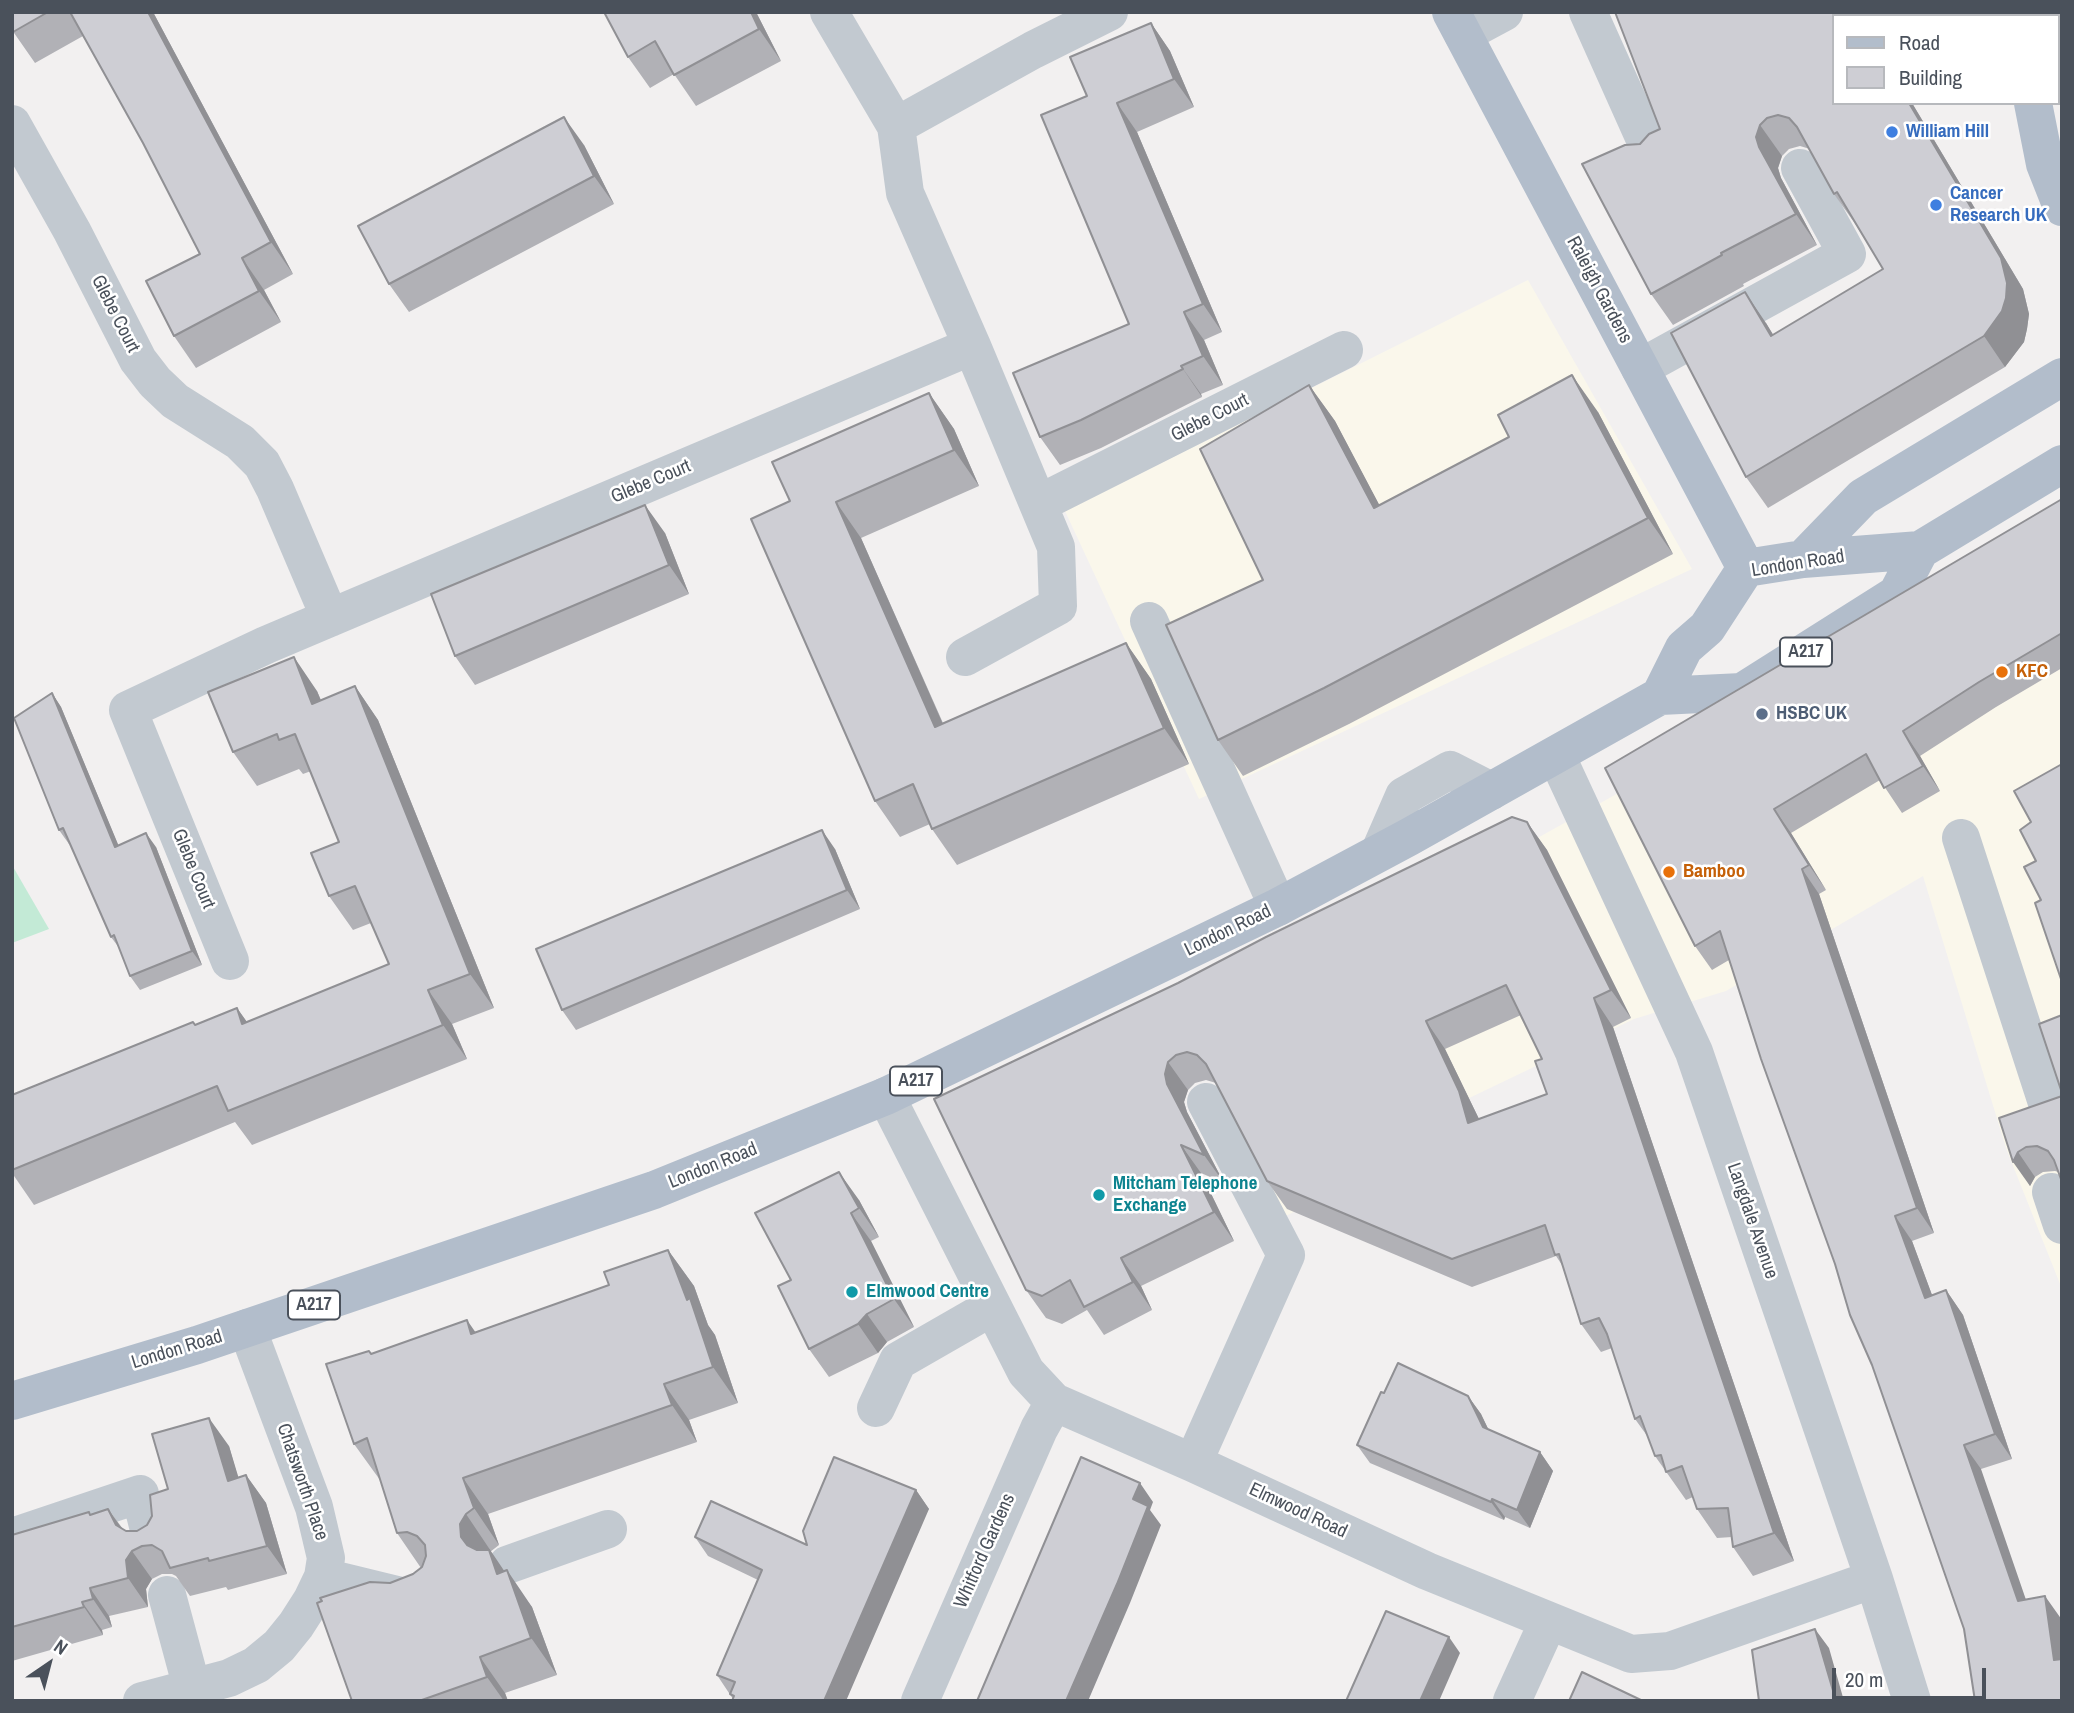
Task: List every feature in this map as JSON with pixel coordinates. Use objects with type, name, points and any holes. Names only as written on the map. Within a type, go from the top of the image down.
[{"type":"main road","name":"Raleigh Gardens","points":[[1457,23],[1746,568]]},
{"type":"main road","points":[[2034,105],[2045,164],[2062,207]]},
{"type":"main road","points":[[2035,105],[2062,144]]},
{"type":"main road","points":[[1802,559],[1863,496],[2062,377]]},
{"type":"main road","name":"London Road","points":[[1660,696],[1684,648],[1707,628],[1746,568],[1802,559],[1920,550],[2062,464]]},
{"type":"main road","name":"London Road","points":[[12,1401],[247,1328],[654,1190],[886,1096],[1278,907],[1660,696],[1742,691],[1897,594],[1920,550]]},
{"type":"street","points":[[829,12],[896,126],[905,193],[1056,547],[1058,607],[965,657]]},
{"type":"street","points":[[896,126],[1033,50],[1109,12]]},
{"type":"street","points":[[1457,23],[1504,12]]},
{"type":"street","points":[[1588,12],[1652,155]]},
{"type":"street","name":"Glebe Court","points":[[12,124],[72,231],[138,360],[155,382],[175,401],[240,442],[262,464],[330,618]]},
{"type":"street","points":[[1640,369],[1847,254],[1800,168]]},
{"type":"street","name":"Glebe Court","points":[[230,961],[128,710],[330,618],[972,346]]},
{"type":"street","name":"Glebe Court","points":[[1038,504],[1344,350]]},
{"type":"street","points":[[1149,621],[1278,907]]},
{"type":"street","name":"Langdale Avenue","points":[[1556,755],[1689,1040],[1874,1579],[1912,1701]]},
{"type":"street","points":[[1961,838],[2048,1106]]},
{"type":"street","name":"Elmwood Road","points":[[886,1096],[1026,1372],[1054,1402],[1427,1571],[1631,1654],[1670,1651],[1874,1579]]},
{"type":"street","points":[[1193,1463],[1286,1255],[1206,1102]]},
{"type":"street","points":[[876,1408],[898,1361],[992,1307]]},
{"type":"street","name":"Chatsworth Place","points":[[247,1328],[314,1507],[326,1558],[323,1577]]},
{"type":"street","name":"Whitford Gardens","points":[[920,1701],[1038,1429],[1054,1402]]},
{"type":"street","points":[[12,1537],[140,1494],[152,1538]]},
{"type":"street","points":[[506,1564],[608,1529]]},
{"type":"street","points":[[142,1701],[192,1688],[232,1690],[279,1646],[296,1625],[323,1577],[408,1598],[430,1590]]},
{"type":"street","points":[[167,1595],[192,1688]]},
{"type":"street","points":[[1512,1701],[1548,1622]]},
{"type":"shaded area","points":[[1528,280],[1692,569],[1199,799],[1065,511]]},
{"type":"shaded area","points":[[2062,531],[2062,1289],[2006,1148],[1923,876],[1726,991],[1634,1019],[1390,1136],[1400,1157],[1284,1217],[1186,1015],[1532,841],[1631,786]]},
{"type":"green space","points":[[12,865],[49,929],[12,943]]},
{"type":"building","points":[[12,12],[48,12],[13,32]]},
{"type":"building","points":[[70,12],[148,12],[271,242],[242,258],[259,291],[174,336],[146,281],[200,254],[143,143]]},
{"type":"building","points":[[604,12],[751,12],[759,29],[674,75],[655,41],[628,57]]},
{"type":"building","points":[[1615,12],[1899,12],[1900,14],[1832,14],[1832,105],[1910,105],[2001,258],[2007,283],[2002,311],[1984,336],[1746,477],[1671,333],[1745,292],[1771,336],[1883,269],[1837,192],[1834,194],[1797,127],[1789,118],[1778,115],[1767,118],[1760,125],[1756,137],[1796,214],[1651,294],[1582,164],[1625,145],[1640,144],[1649,134],[1660,129]]},
{"type":"building","points":[[1151,23],[1174,79],[1117,103],[1203,304],[1184,312],[1203,356],[1181,366],[1183,369],[1081,420],[1040,437],[1013,373],[1129,324],[1041,115],[1087,96],[1070,57]]},
{"type":"building","points":[[564,117],[594,176],[389,284],[358,226]]},
{"type":"building","points":[[1572,375],[1648,518],[1324,688],[1218,740],[1166,625],[1263,580],[1200,449],[1309,385],[1374,508],[1509,437],[1498,415]]},
{"type":"building","points":[[929,393],[954,450],[836,502],[935,727],[1126,643],[1164,728],[932,829],[913,784],[875,801],[751,519],[790,501],[772,462]]},
{"type":"building","points":[[2062,499],[2062,633],[1903,731],[1923,766],[1884,788],[1866,754],[1774,809],[1809,865],[1802,869],[1917,1208],[1895,1216],[1925,1298],[1946,1290],[1995,1434],[1964,1445],[2018,1601],[2045,1596],[2054,1660],[2062,1659],[2062,1701],[1975,1701],[1964,1629],[1872,1365],[1850,1315],[1835,1264],[1761,1059],[1720,931],[1695,946],[1605,768]]},
{"type":"building","points":[[645,505],[669,565],[455,656],[431,594]]},
{"type":"building","points":[[294,657],[312,704],[355,686],[470,974],[428,990],[443,1025],[228,1111],[217,1086],[12,1170],[12,1095],[193,1022],[195,1025],[237,1008],[242,1024],[389,964],[355,886],[329,896],[311,853],[339,842],[295,734],[279,740],[277,734],[233,752],[208,692]]},
{"type":"building","points":[[52,693],[115,847],[146,833],[192,951],[130,976],[114,935],[111,937],[63,828],[59,830],[14,718]]},
{"type":"building","points":[[2062,764],[2062,982],[2035,903],[2041,900],[2024,867],[2036,861],[2020,830],[2031,822],[2014,791]]},
{"type":"building","points":[[1512,817],[1527,822],[1611,990],[1594,998],[1774,1533],[1733,1547],[1728,1508],[1697,1509],[1682,1466],[1666,1472],[1661,1455],[1655,1456],[1640,1416],[1635,1419],[1607,1334],[1599,1318],[1581,1324],[1559,1254],[1555,1255],[1545,1225],[1452,1259],[1267,1181],[1206,1064],[1197,1055],[1187,1052],[1176,1055],[1168,1062],[1165,1074],[1167,1084],[1204,1155],[1181,1145],[1214,1212],[1121,1258],[1133,1282],[1084,1307],[1070,1280],[1042,1296],[1026,1290],[934,1099],[1178,983]],"holes":[[[1506,985],[1542,1059],[1535,1061],[1547,1094],[1468,1123],[1459,1091],[1426,1021]]]},
{"type":"building","points":[[822,830],[847,890],[562,1010],[536,949]]},
{"type":"building","points":[[2062,1015],[2062,1093],[2039,1024]]},
{"type":"building","points":[[2062,1096],[2062,1182],[2048,1151],[2037,1146],[2026,1147],[2018,1152],[2013,1162],[1999,1118]]},
{"type":"building","name":"Elmwood Centre","points":[[839,1172],[859,1208],[851,1213],[894,1299],[867,1314],[858,1324],[809,1349],[778,1286],[791,1280],[755,1213]]},
{"type":"building","points":[[668,1250],[687,1300],[690,1298],[713,1367],[664,1384],[672,1405],[463,1478],[474,1508],[460,1524],[461,1537],[467,1545],[477,1550],[489,1550],[497,1574],[507,1570],[531,1638],[480,1657],[487,1677],[419,1701],[352,1701],[317,1603],[322,1601],[320,1598],[370,1582],[390,1583],[413,1574],[422,1567],[426,1556],[425,1545],[417,1536],[407,1532],[397,1533],[367,1438],[354,1444],[326,1364],[369,1351],[371,1354],[467,1320],[471,1334],[609,1285],[604,1272]]},
{"type":"building","points":[[1398,1363],[1468,1396],[1483,1427],[1540,1452],[1517,1510],[1492,1499],[1491,1502],[1357,1445],[1381,1392],[1384,1393]]},
{"type":"building","points":[[209,1418],[228,1481],[246,1475],[267,1546],[170,1568],[162,1551],[152,1545],[142,1546],[132,1551],[126,1560],[128,1578],[90,1588],[93,1599],[82,1602],[84,1607],[12,1627],[12,1535],[108,1509],[116,1525],[126,1531],[137,1531],[147,1525],[152,1516],[150,1495],[168,1489],[152,1434]]},
{"type":"building","points":[[834,1457],[916,1490],[824,1701],[732,1701],[734,1696],[730,1694],[735,1682],[717,1675],[762,1570],[695,1537],[711,1501],[807,1545],[803,1531]]},
{"type":"building","points":[[1081,1457],[1140,1483],[1133,1499],[1148,1506],[1117,1584],[1066,1701],[977,1701]]},
{"type":"building","points":[[1386,1611],[1449,1637],[1420,1701],[1346,1701]]},
{"type":"building","points":[[1815,1629],[1836,1701],[1759,1701],[1752,1650]]},
{"type":"building","points":[[1582,1672],[1643,1701],[1569,1701]]},
{"type":"place","name":"William Hill","points":[[1892,132]]},
{"type":"place","name":"Cancer Research UK","points":[[1936,205]]},
{"type":"place","name":"KFC","points":[[2002,672]]},
{"type":"place","name":"HSBC UK","points":[[1762,714]]},
{"type":"place","name":"Bamboo","points":[[1669,872]]},
{"type":"place","name":"Mitcham Telephone Exchange","points":[[1099,1195]]},
{"type":"place","name":"Elmwood Centre","points":[[852,1292]]}]
